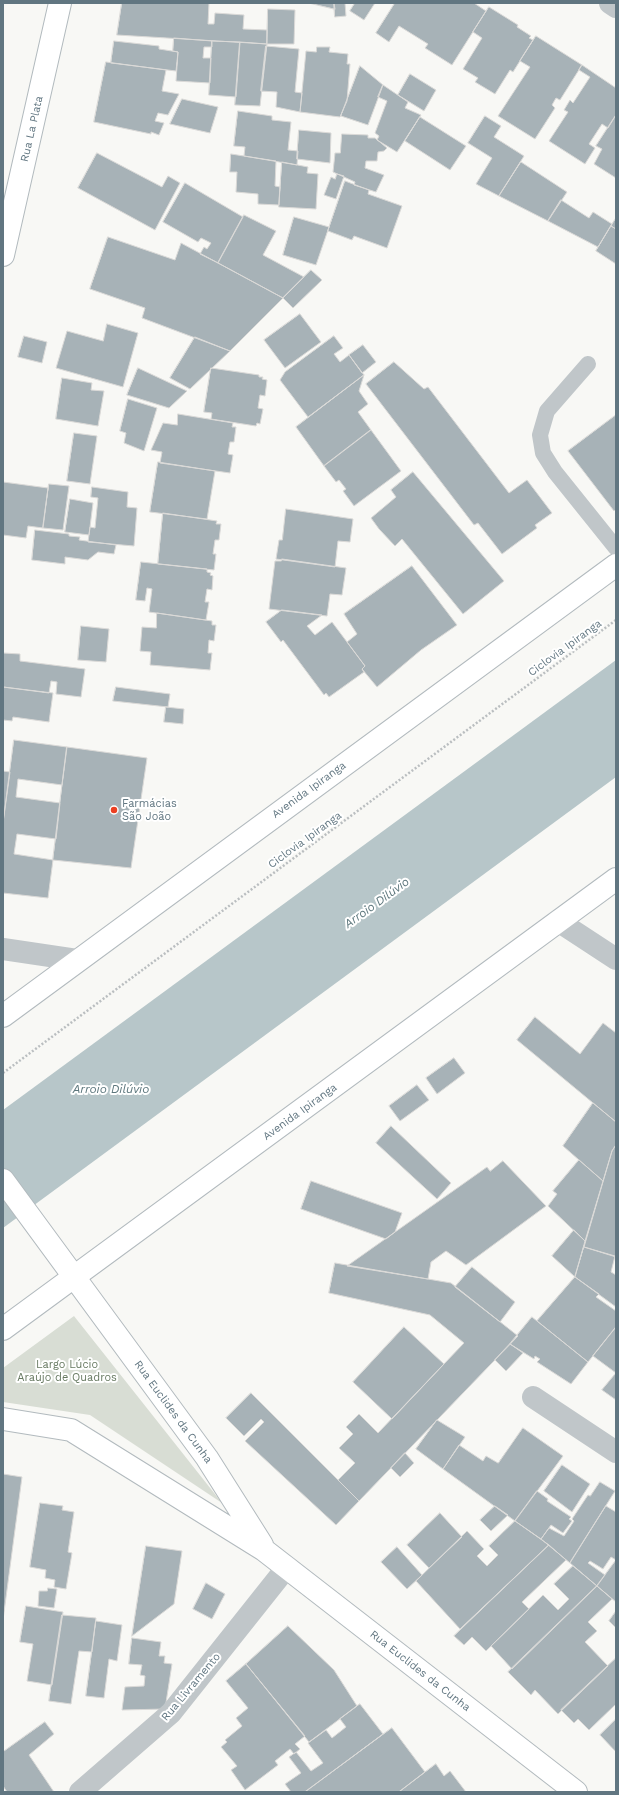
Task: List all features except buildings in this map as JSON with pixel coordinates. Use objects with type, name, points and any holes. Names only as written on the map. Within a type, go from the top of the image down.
[{"type":"main road","name":"Rua La Plata","points":[[3,255],[60,3]]},
{"type":"main road","name":"Avenida Ipiranga","points":[[3,1016],[77,960],[616,565]]},
{"type":"main road","name":"Avenida Ipiranga","points":[[3,1329],[616,879]]},
{"type":"main road","name":"Rua Euclides da Cunha","points":[[3,1180],[208,1458],[264,1550]]},
{"type":"main road","name":"Rua Euclides da Cunha","points":[[3,1419],[70,1430],[264,1550],[576,1792]]},
{"type":"street","points":[[610,3],[616,7]]},
{"type":"street","points":[[558,921],[616,959]]},
{"type":"street","points":[[3,950],[77,960]]},
{"type":"street","points":[[533,1398],[616,1452]]},
{"type":"street","name":"Rua Livramento","points":[[80,1792],[172,1714],[287,1567]]},
{"type":"lane","points":[[588,364],[547,411],[540,435],[543,454],[555,472],[616,548]]},
{"type":"path","name":"Ciclovia Ipiranga","points":[[3,1073],[616,620]]},
{"type":"green space","name":"Largo Lúcio Araújo de Quadros","points":[[74,1316],[222,1503],[90,1415],[3,1402],[3,1368]]},
{"type":"water","name":"Arroio Dilúvio","points":[[616,660],[616,777],[3,1228],[3,1110]]},
{"type":"place","name":"Farmácias São João","points":[[114,810]]}]
